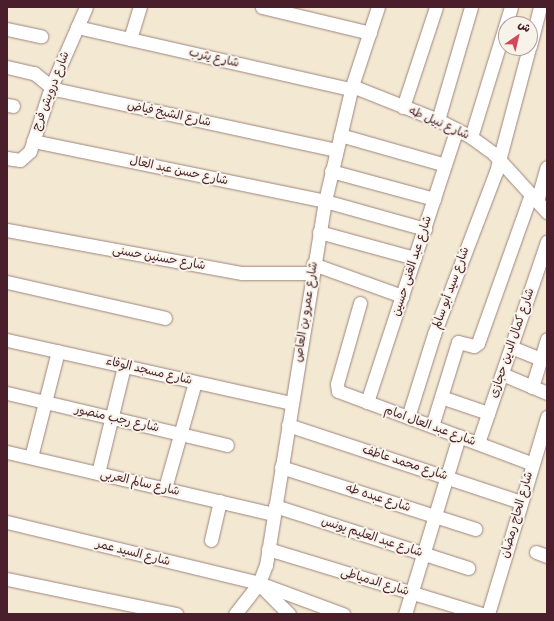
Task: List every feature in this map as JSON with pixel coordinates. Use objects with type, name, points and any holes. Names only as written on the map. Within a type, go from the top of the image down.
[{"type":"street","name":"شارع درويش فرج","points":[[7,158],[16,160],[26,157],[33,141],[50,88],[86,7]]},
{"type":"street","points":[[130,39],[140,7]]},
{"type":"street","points":[[262,7],[370,33]]},
{"type":"street","name":"شارع عمرو بن العاص","points":[[235,614],[259,583],[268,549],[319,232],[331,171],[352,88],[378,7]]},
{"type":"street","points":[[403,107],[436,7]]},
{"type":"street","points":[[438,120],[471,7]]},
{"type":"street","points":[[471,137],[511,7]]},
{"type":"street","name":"شارع يثرب","points":[[77,27],[352,88]]},
{"type":"street","points":[[7,29],[41,36]]},
{"type":"street","name":"شارع سيد أبو سالم","points":[[408,417],[434,334],[499,160],[528,56]]},
{"type":"street","points":[[7,67],[34,73],[50,88]]},
{"type":"street","name":"شارع الشيخ فياض","points":[[50,88],[336,150]]},
{"type":"street","name":"شارع نبيل طه","points":[[352,88],[438,120],[471,137],[499,160],[547,212]]},
{"type":"street","name":"شارع عبد الغنى حسين","points":[[367,402],[457,129]]},
{"type":"street","points":[[340,135],[446,165]]},
{"type":"street","name":"شارع حسن عبد العال","points":[[33,141],[325,201],[425,229]]},
{"type":"street","points":[[432,426],[460,342],[477,344],[547,167]]},
{"type":"street","points":[[331,171],[434,199]]},
{"type":"street","name":"شارع حسنين حسنى","points":[[7,230],[242,273],[313,268],[402,296]]},
{"type":"street","points":[[319,232],[415,258]]},
{"type":"street","name":"شارع كمال الدين حجازى","points":[[478,443],[547,242]]},
{"type":"street","points":[[7,282],[165,318]]},
{"type":"street","name":"شارع عبد العال امام","points":[[360,303],[338,380],[338,390],[533,464]]},
{"type":"street","points":[[532,387],[547,339]]},
{"type":"street","name":"شارع مسجد الوفاء","points":[[7,340],[291,403]]},
{"type":"street","points":[[511,347],[541,359]]},
{"type":"street","points":[[30,457],[58,351]]},
{"type":"street","points":[[98,473],[124,366]]},
{"type":"street","points":[[502,374],[547,393]]},
{"type":"street","points":[[165,488],[195,382]]},
{"type":"street","name":"شارع رجب منصور","points":[[7,393],[227,445]]},
{"type":"street","points":[[441,397],[488,413]]},
{"type":"street","name":"شارع الحاج رمضان","points":[[488,614],[547,417]]},
{"type":"street","name":"شارع محمد عاطف","points":[[288,425],[521,502]]},
{"type":"street","points":[[405,614],[459,436]]},
{"type":"street","name":"شارع سالم العربى","points":[[7,452],[220,501],[275,510]]},
{"type":"street","name":"شارع عبده طه","points":[[281,466],[475,529]]},
{"type":"street","points":[[211,540],[220,501]]},
{"type":"street","name":"شارع عبد العليم يونس","points":[[275,510],[468,568]]},
{"type":"street","name":"شارع السيد عمر","points":[[7,522],[259,583],[342,614]]},
{"type":"street","name":"شارع الدمياطى","points":[[268,549],[482,614]]},
{"type":"street","points":[[7,579],[176,614]]},
{"type":"street","points":[[259,583],[289,614]]}]
